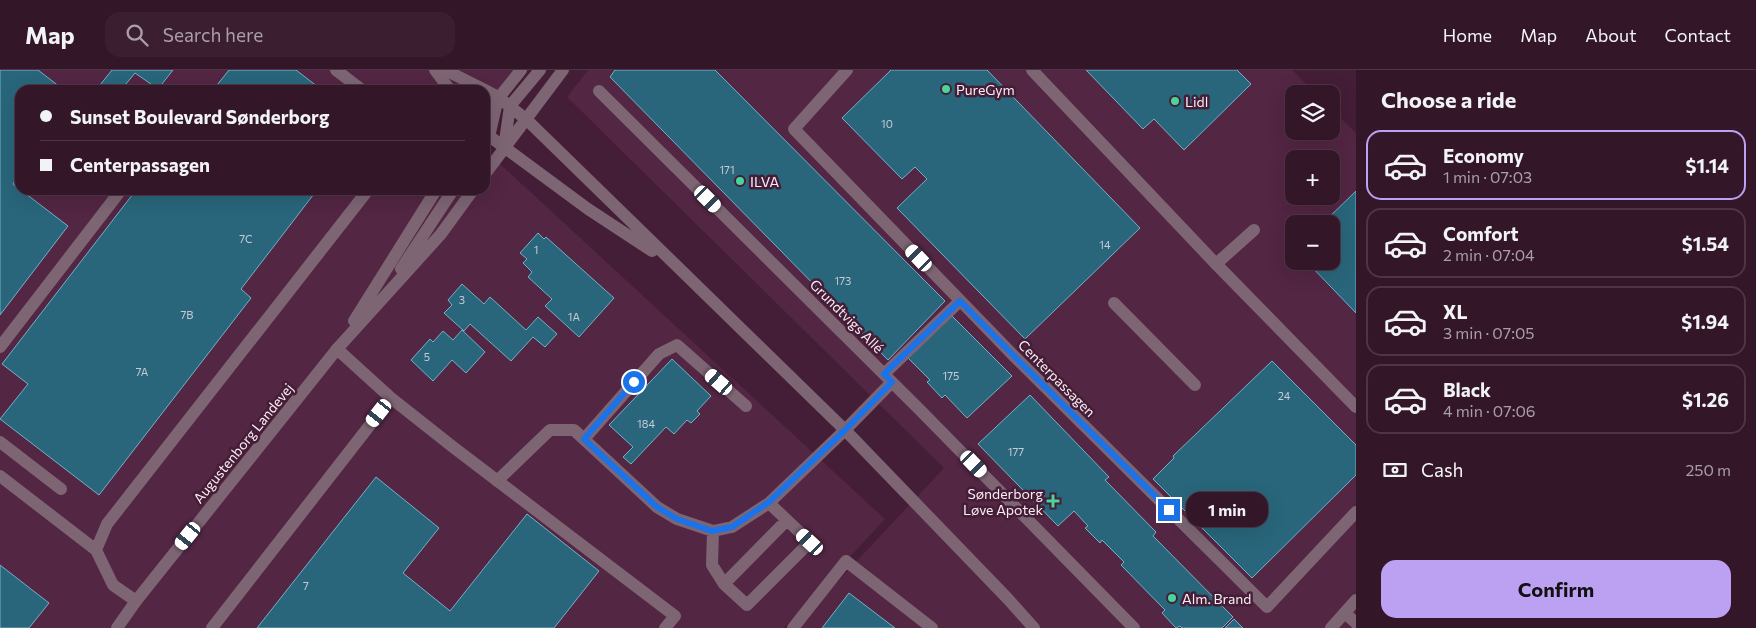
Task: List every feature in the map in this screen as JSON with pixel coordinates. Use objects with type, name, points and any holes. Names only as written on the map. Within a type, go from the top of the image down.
[{"type":"street","points":[[336,70],[356,85]]},
{"type":"street","points":[[435,70],[446,85]]},
{"type":"street","points":[[445,70],[475,85]]},
{"type":"street","points":[[490,109],[521,70]]},
{"type":"street","points":[[504,148],[510,106],[540,70]]},
{"type":"street","points":[[490,167],[563,70]]},
{"type":"street","name":"Centerpassagen","points":[[847,70],[794,129],[1021,363],[1267,607],[1356,512]]},
{"type":"street","points":[[1032,70],[1216,264],[1356,407]]},
{"type":"street","name":"Grundtvigs Allé","points":[[599,91],[888,378],[1134,628]]},
{"type":"street","points":[[490,93],[526,120],[675,267],[845,430],[1008,598],[1034,628]]},
{"type":"street","points":[[490,124],[498,97]]},
{"type":"street","points":[[490,140],[675,267]]},
{"type":"street","points":[[0,347],[117,195]]},
{"type":"street","points":[[96,550],[107,524],[364,195]]},
{"type":"street","name":"Augustenborg Landevej","points":[[337,349],[433,195]]},
{"type":"street","points":[[379,303],[450,195]]},
{"type":"street","name":"Augustenborg Landevej","points":[[117,628],[136,601],[337,349],[441,234],[469,195]]},
{"type":"street","points":[[1216,264],[1254,230]]},
{"type":"street","points":[[497,481],[550,430],[574,430],[657,507],[677,519],[712,531],[732,527],[769,502],[845,430],[888,378],[960,301]]},
{"type":"street","points":[[1114,303],[1195,385]]},
{"type":"street","points":[[584,439],[659,354],[677,346],[746,406]]},
{"type":"street","points":[[337,349],[391,398],[675,616],[665,628]]},
{"type":"street","points":[[212,628],[391,398]]},
{"type":"street","points":[[0,442],[61,489]]},
{"type":"street","points":[[0,476],[96,550],[113,585],[136,601]]},
{"type":"street","points":[[712,531],[712,565],[724,584],[747,605],[810,542],[769,502]]},
{"type":"street","points":[[724,584],[787,520]]},
{"type":"street","points":[[793,628],[846,560],[932,628]]},
{"type":"street","points":[[1331,628],[1356,600]]},
{"type":"street","points":[[1345,613],[1356,623]]},
{"type":"shaded area","points":[[0,70],[528,70],[490,119],[490,85],[15,85],[15,195],[490,195],[490,155],[885,519],[784,628],[0,628]]},
{"type":"shaded area","points":[[588,70],[1292,70],[1307,85],[1285,85],[1285,140],[1340,140],[1340,118],[1356,133],[1356,628],[794,628],[944,468],[567,97]]},
{"type":"building","points":[[0,70],[38,70],[58,85],[15,85],[15,181],[13,184],[15,186],[15,195],[27,195],[68,226],[0,315]]},
{"type":"building","points":[[112,70],[173,70],[161,85],[152,85],[135,73],[125,85],[100,85]]},
{"type":"building","points":[[229,70],[296,70],[316,85],[217,85]]},
{"type":"building","points":[[615,70],[715,70],[945,301],[888,360],[610,77]]},
{"type":"building","points":[[891,70],[987,70],[1140,228],[1025,339],[897,208],[927,179],[915,167],[902,179],[842,118]]},
{"type":"building","name":"Lidl","points":[[1086,70],[1237,70],[1251,84],[1184,150],[1154,119],[1143,129]]},
{"type":"building","points":[[1356,191],[1356,313],[1315,270],[1340,270],[1340,215],[1331,215]]},
{"type":"building","points":[[132,195],[313,195],[241,289],[251,298],[99,495],[0,419],[28,384],[2,364]]},
{"type":"building","points":[[538,233],[544,239],[546,237],[614,298],[579,337],[545,306],[552,299],[528,277],[532,272],[523,263],[527,259],[520,253]]},
{"type":"building","points":[[462,284],[484,304],[490,297],[526,330],[538,317],[557,334],[545,347],[533,337],[511,361],[470,324],[464,331],[444,313],[452,305],[448,300]]},
{"type":"building","points":[[951,315],[1012,376],[967,418],[945,395],[942,398],[927,382],[930,380],[907,357]]},
{"type":"building","points":[[462,330],[485,352],[466,373],[452,360],[433,381],[411,360],[430,339],[433,342],[443,331],[453,340]]},
{"type":"building","points":[[672,359],[711,396],[697,411],[700,414],[691,423],[687,420],[674,434],[666,427],[631,464],[623,457],[633,447],[609,425]]},
{"type":"building","points":[[1272,361],[1356,445],[1356,475],[1252,578],[1153,479],[1174,458],[1173,456]]},
{"type":"building","points":[[1030,395],[1109,477],[1105,480],[1156,532],[1153,536],[1233,617],[1222,628],[1182,628],[1180,626],[1176,628],[1162,613],[1165,610],[1121,565],[1124,562],[1102,540],[1100,543],[1085,528],[1088,526],[1074,511],[1058,526],[978,444]]},
{"type":"building","points":[[376,477],[439,528],[403,573],[450,611],[527,514],[599,571],[554,628],[257,628]]},
{"type":"building","points":[[0,565],[49,603],[29,628],[0,628]]},
{"type":"building","points":[[849,593],[895,628],[822,628]]},
{"type":"building","points":[[1234,619],[1243,628],[1225,628]]},
{"type":"place","name":"PureGym","points":[[946,89]]},
{"type":"place","name":"Lidl","points":[[1175,101]]},
{"type":"place","name":"ILVA","points":[[740,181]]},
{"type":"place","name":"Sønderborg Løve Apotek","points":[[1053,501]]},
{"type":"place","name":"Alm. Brand","points":[[1172,598]]},
{"type":"route","points":[[634,382],[584,439],[657,507],[677,519],[712,531],[732,527],[769,502],[845,430],[892,382],[884,374],[960,301],[1169,510]]}]
